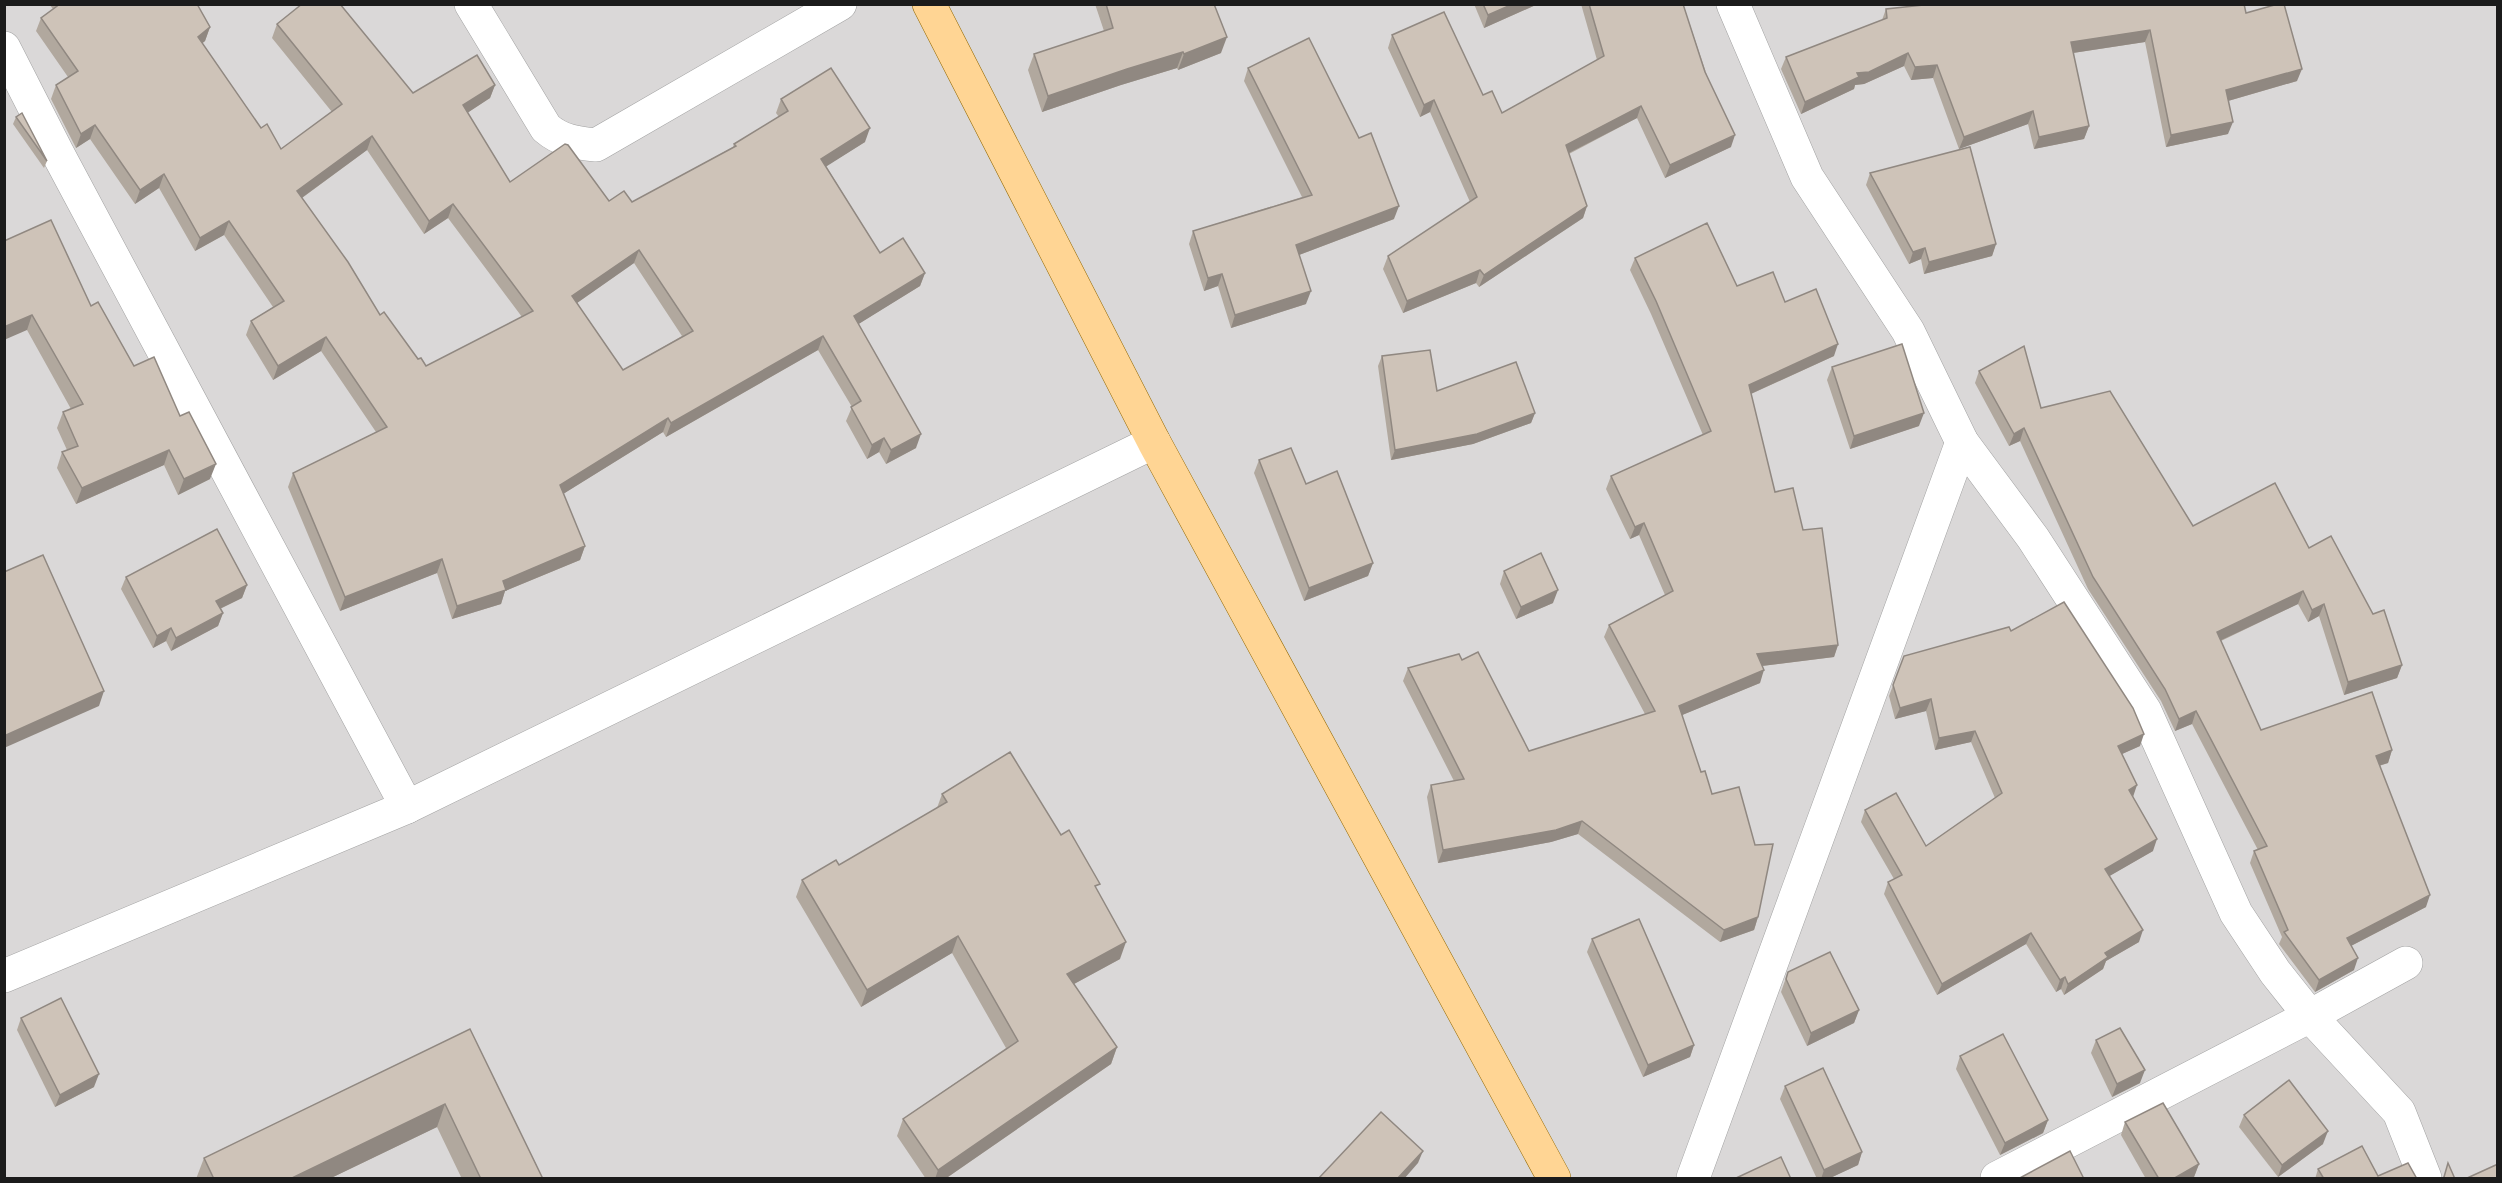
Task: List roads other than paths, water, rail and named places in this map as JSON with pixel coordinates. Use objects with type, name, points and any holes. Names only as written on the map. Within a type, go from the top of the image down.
[{"type":"main road","points":[[929,4],[1154,442],[1554,1179]]},
{"type":"street","points":[[471,4],[546,128],[558,138],[596,145],[840,4]]},
{"type":"street","points":[[1732,4],[1807,177],[1908,330],[1962,442],[2033,538],[2145,711],[2236,913],[2275,972],[2310,1016],[2399,1112],[2425,1179]]},
{"type":"street","points":[[4,48],[57,152],[407,807]]},
{"type":"street","points":[[4,976],[407,807],[1154,442]]},
{"type":"street","points":[[1693,1179],[1962,442]]},
{"type":"street","points":[[1997,1179],[2310,1016],[2406,963]]}]
